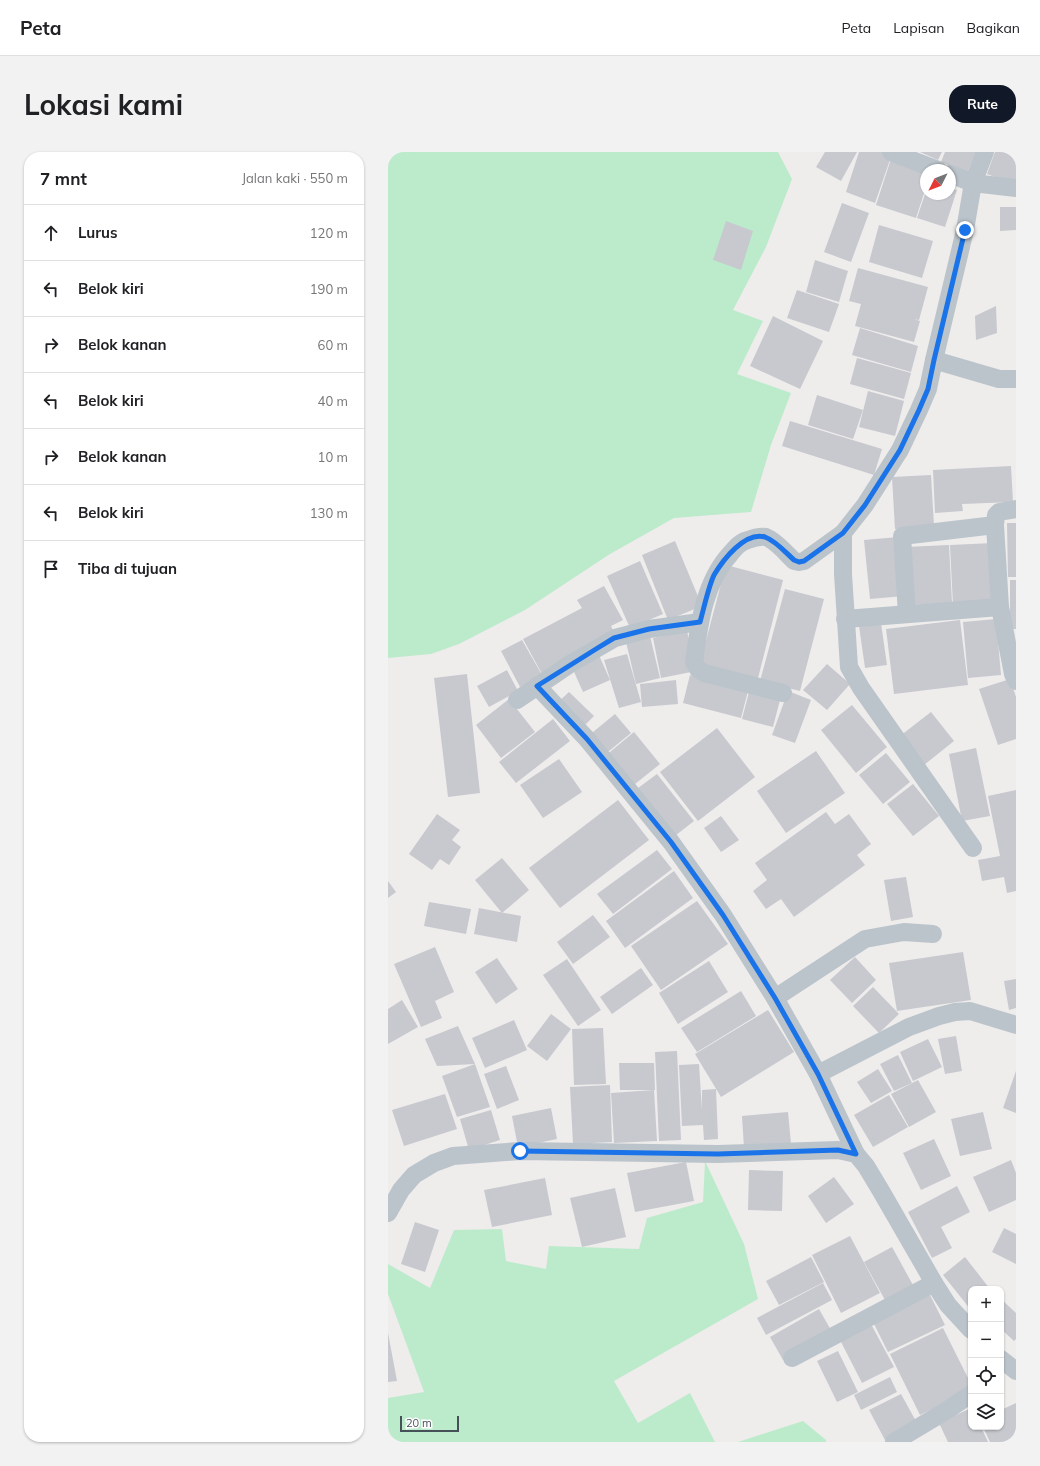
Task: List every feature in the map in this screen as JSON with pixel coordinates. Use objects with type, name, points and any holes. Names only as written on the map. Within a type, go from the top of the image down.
[{"type":"street","points":[[891,152],[922,164]]},
{"type":"street","points":[[783,693],[704,674],[698,669],[694,662],[700,622],[714,576],[723,561],[738,545],[756,537],[770,539],[794,560],[799,562],[804,561],[843,533],[865,505],[900,450],[928,389],[965,230],[973,183],[985,152]]},
{"type":"street","points":[[956,176],[973,183],[1016,188]]},
{"type":"street","points":[[934,360],[999,379],[1016,379]]},
{"type":"street","points":[[1016,510],[999,512],[996,515],[995,525],[1000,607],[1013,674],[1016,680]]},
{"type":"street","points":[[906,614],[902,536],[995,525]]},
{"type":"street","points":[[843,533],[843,574],[849,667],[973,848]]},
{"type":"street","points":[[845,618],[1000,607]]},
{"type":"street","points":[[517,700],[614,638],[649,629],[700,622]]},
{"type":"street","points":[[537,686],[587,739],[671,842],[723,915],[775,998],[818,1074],[856,1154],[866,1166],[948,1305],[968,1327]]},
{"type":"street","points":[[775,998],[865,939],[904,932],[933,934]]},
{"type":"street","points":[[818,1074],[909,1027],[955,1012],[970,1011],[1016,1025]]},
{"type":"street","points":[[388,1213],[401,1190],[414,1175],[434,1163],[454,1156],[520,1151],[718,1154],[838,1150],[856,1154]]},
{"type":"street","points":[[792,1358],[934,1283]]},
{"type":"street","points":[[894,1442],[968,1396]]},
{"type":"green space","points":[[388,152],[778,152],[792,179],[766,247],[733,310],[763,321],[737,374],[791,393],[771,445],[751,512],[674,518],[610,554],[525,610],[459,644],[431,654],[388,658]]},
{"type":"green space","points":[[705,1161],[744,1244],[758,1299],[614,1381],[638,1423],[690,1393],[715,1442],[388,1442],[388,1398],[424,1392],[388,1294],[388,1264],[430,1288],[454,1230],[502,1229],[506,1261],[546,1269],[549,1246],[639,1249],[647,1218],[703,1202]]},
{"type":"green space","points":[[803,1421],[826,1440],[826,1442],[738,1442]]},
{"type":"building","points":[[825,152],[857,152],[841,181],[816,167]]},
{"type":"building","points":[[859,152],[887,152],[892,154],[875,203],[846,192]]},
{"type":"building","points":[[920,152],[942,152],[938,160]]},
{"type":"building","points":[[945,152],[976,152],[967,173],[956,168],[956,164],[946,164],[941,162]]},
{"type":"building","points":[[995,152],[1016,152],[1016,185],[987,174]]},
{"type":"building","points":[[891,159],[920,169],[920,200],[922,200],[916,218],[876,205]]},
{"type":"building","points":[[923,200],[954,200],[945,227],[917,218]]},
{"type":"building","points":[[842,203],[869,213],[851,262],[824,252]]},
{"type":"building","points":[[1000,207],[1016,207],[1016,230],[1000,231]]},
{"type":"building","points":[[726,221],[753,231],[741,270],[713,260]]},
{"type":"building","points":[[879,225],[933,241],[922,278],[869,262]]},
{"type":"building","points":[[815,260],[848,271],[839,302],[806,292]]},
{"type":"building","points":[[858,268],[928,287],[919,320],[914,319],[920,321],[914,342],[855,326],[861,304],[849,301]]},
{"type":"building","points":[[797,290],[839,304],[829,332],[787,318]]},
{"type":"building","points":[[996,306],[997,333],[976,340],[975,316]]},
{"type":"building","points":[[773,316],[823,341],[800,389],[750,366]]},
{"type":"building","points":[[860,328],[918,346],[911,372],[852,355]]},
{"type":"building","points":[[857,358],[911,373],[904,399],[850,384]]},
{"type":"building","points":[[868,391],[904,401],[895,436],[859,427]]},
{"type":"building","points":[[817,395],[863,410],[853,439],[808,425]]},
{"type":"building","points":[[790,421],[882,449],[874,475],[782,446]]},
{"type":"building","points":[[1011,466],[1013,502],[962,504],[963,511],[935,513],[933,470]]},
{"type":"building","points":[[931,475],[934,526],[895,529],[892,477]]},
{"type":"building","points":[[1007,523],[1016,523],[1016,577],[1008,577]]},
{"type":"building","points":[[898,537],[904,596],[870,599],[864,540]]},
{"type":"building","points":[[675,541],[702,606],[668,620],[642,555]]},
{"type":"building","points":[[993,543],[996,605],[953,606],[950,545]]},
{"type":"building","points":[[949,545],[952,603],[908,605],[905,547]]},
{"type":"building","points":[[640,561],[663,614],[630,628],[607,576]]},
{"type":"building","points":[[726,565],[783,580],[757,682],[699,667]]},
{"type":"building","points":[[1010,580],[1016,580],[1016,629],[1010,629]]},
{"type":"building","points":[[604,586],[623,620],[611,626],[615,634],[542,674],[523,639],[582,608],[577,600]]},
{"type":"building","points":[[785,589],[824,599],[800,691],[760,681]]},
{"type":"building","points":[[996,619],[1001,675],[968,678],[963,622]]},
{"type":"building","points":[[960,620],[968,685],[894,694],[886,629]]},
{"type":"building","points":[[881,623],[887,665],[865,668],[859,626]]},
{"type":"building","points":[[687,631],[696,671],[661,678],[653,638]]},
{"type":"building","points":[[650,636],[660,678],[636,684],[626,642]]},
{"type":"building","points":[[522,640],[542,675],[520,687],[501,651]]},
{"type":"building","points":[[598,653],[610,680],[583,692],[571,665]]},
{"type":"building","points":[[627,654],[641,702],[619,708],[604,660]]},
{"type":"building","points":[[827,664],[850,684],[827,710],[803,690]]},
{"type":"building","points":[[507,670],[518,691],[489,707],[477,686]]},
{"type":"building","points":[[467,674],[480,793],[448,797],[434,678]]},
{"type":"building","points":[[690,675],[748,691],[741,718],[683,703]]},
{"type":"building","points":[[1010,679],[1016,697],[1016,739],[998,745],[979,689]]},
{"type":"building","points":[[676,680],[678,704],[642,707],[640,684]]},
{"type":"building","points":[[788,691],[811,700],[795,743],[772,735]]},
{"type":"building","points":[[569,692],[594,716],[581,729],[556,704]]},
{"type":"building","points":[[749,692],[780,700],[773,727],[742,719]]},
{"type":"building","points":[[509,699],[535,732],[501,758],[476,725]]},
{"type":"building","points":[[852,705],[887,747],[856,773],[821,730]]},
{"type":"building","points":[[931,712],[954,741],[924,765],[900,736]]},
{"type":"building","points":[[615,714],[631,733],[603,756],[587,737]]},
{"type":"building","points":[[553,719],[570,741],[516,783],[499,762]]},
{"type":"building","points":[[717,728],[755,777],[698,821],[660,772]]},
{"type":"building","points":[[634,732],[660,764],[630,788],[604,757]]},
{"type":"building","points":[[976,748],[990,816],[962,821],[949,754]]},
{"type":"building","points":[[816,751],[845,793],[786,833],[757,791]]},
{"type":"building","points":[[886,753],[910,782],[883,804],[859,775]]},
{"type":"building","points":[[559,759],[582,792],[543,818],[520,785]]},
{"type":"building","points":[[657,774],[694,821],[671,839],[634,791]]},
{"type":"building","points":[[913,784],[939,816],[913,836],[887,804]]},
{"type":"building","points":[[1016,790],[1016,891],[1007,893],[1004,877],[982,881],[978,860],[1000,856],[988,796]]},
{"type":"building","points":[[618,800],[649,840],[560,908],[529,868]]},
{"type":"building","points":[[826,812],[835,824],[849,814],[871,844],[857,855],[865,865],[794,917],[781,899],[766,909],[753,891],[767,880],[755,863]]},
{"type":"building","points":[[437,814],[460,830],[452,840],[461,847],[449,865],[440,859],[432,870],[409,854]]},
{"type":"building","points":[[721,816],[739,840],[721,852],[704,828]]},
{"type":"building","points":[[657,850],[672,869],[613,914],[597,894]]},
{"type":"building","points":[[502,858],[529,890],[502,913],[475,880]]},
{"type":"building","points":[[674,871],[693,898],[625,948],[606,921]]},
{"type":"building","points":[[906,877],[913,917],[891,921],[884,880]]},
{"type":"building","points":[[388,881],[396,892],[388,898]]},
{"type":"building","points":[[697,901],[728,944],[661,990],[631,946]]},
{"type":"building","points":[[429,902],[471,909],[466,934],[424,926]]},
{"type":"building","points":[[479,908],[521,916],[517,942],[474,934]]},
{"type":"building","points":[[593,915],[610,937],[573,964],[557,942]]},
{"type":"building","points":[[435,947],[454,992],[435,1001],[442,1018],[421,1027],[394,964]]},
{"type":"building","points":[[963,952],[971,1000],[897,1011],[889,963]]},
{"type":"building","points":[[855,957],[876,980],[852,1003],[830,980]]},
{"type":"building","points":[[497,958],[518,989],[496,1004],[475,972]]},
{"type":"building","points":[[567,959],[601,1010],[578,1026],[543,975]]},
{"type":"building","points":[[709,961],[728,992],[678,1024],[659,993]]},
{"type":"building","points":[[641,968],[653,985],[612,1014],[600,997]]},
{"type":"building","points":[[1016,979],[1016,1008],[1009,1010],[1004,981]]},
{"type":"building","points":[[873,987],[899,1014],[879,1033],[853,1006]]},
{"type":"building","points":[[741,991],[756,1016],[697,1052],[681,1028]]},
{"type":"building","points":[[402,1000],[418,1027],[388,1044],[388,1009]]},
{"type":"building","points":[[768,1010],[794,1052],[721,1097],[695,1054]]},
{"type":"building","points":[[551,1014],[571,1029],[547,1061],[527,1046]]},
{"type":"building","points":[[514,1020],[527,1050],[485,1068],[472,1038]]},
{"type":"building","points":[[458,1026],[475,1064],[437,1066],[425,1039]]},
{"type":"building","points":[[603,1028],[606,1084],[574,1085],[572,1029]]},
{"type":"building","points":[[956,1036],[962,1071],[945,1074],[938,1039]]},
{"type":"building","points":[[928,1039],[942,1067],[913,1081],[900,1052]]},
{"type":"building","points":[[677,1051],[681,1140],[659,1141],[655,1052]]},
{"type":"building","points":[[898,1055],[912,1083],[894,1091],[880,1064]]},
{"type":"building","points":[[619,1063],[654,1063],[655,1090],[620,1090]]},
{"type":"building","points":[[475,1064],[490,1107],[457,1117],[442,1076]]},
{"type":"building","points":[[699,1064],[702,1110],[702,1090],[716,1089],[718,1139],[704,1140],[703,1125],[682,1126],[679,1065]]},
{"type":"building","points":[[506,1066],[519,1100],[497,1109],[484,1074]]},
{"type":"building","points":[[878,1069],[892,1091],[871,1103],[857,1082]]},
{"type":"building","points":[[1016,1071],[1016,1113],[1003,1108]]},
{"type":"building","points":[[918,1080],[936,1112],[909,1127],[891,1094]]},
{"type":"building","points":[[610,1085],[612,1142],[573,1144],[570,1087]]},
{"type":"building","points":[[654,1090],[657,1141],[614,1143],[611,1093]]},
{"type":"building","points":[[445,1094],[457,1129],[404,1146],[392,1110]]},
{"type":"building","points":[[889,1095],[908,1127],[873,1147],[854,1115]]},
{"type":"building","points":[[551,1108],[557,1139],[518,1147],[512,1116]]},
{"type":"building","points":[[491,1110],[500,1140],[469,1150],[460,1119]]},
{"type":"building","points":[[788,1112],[791,1144],[744,1148],[742,1116]]},
{"type":"building","points":[[983,1112],[992,1149],[960,1156],[951,1119]]},
{"type":"building","points":[[934,1139],[951,1176],[921,1190],[903,1153]]},
{"type":"building","points":[[1011,1160],[1016,1173],[1016,1200],[989,1212],[973,1177]]},
{"type":"building","points":[[686,1162],[694,1201],[635,1212],[627,1173]]},
{"type":"building","points":[[749,1170],[783,1171],[782,1211],[748,1210]]},
{"type":"building","points":[[834,1177],[854,1204],[826,1223],[808,1196]]},
{"type":"building","points":[[545,1178],[552,1215],[492,1227],[484,1190]]},
{"type":"building","points":[[957,1186],[970,1212],[941,1227],[952,1248],[932,1258],[908,1212]]},
{"type":"building","points":[[615,1188],[626,1237],[582,1247],[570,1198]]},
{"type":"building","points":[[415,1222],[439,1230],[425,1272],[401,1264]]},
{"type":"building","points":[[1004,1228],[1016,1234],[1016,1264],[992,1252]]},
{"type":"building","points":[[850,1236],[880,1293],[841,1313],[812,1255]]},
{"type":"building","points":[[892,1247],[913,1285],[885,1300],[864,1262]]},
{"type":"building","points":[[811,1257],[824,1282],[779,1305],[766,1281]]},
{"type":"building","points":[[965,1257],[988,1286],[968,1286],[968,1306],[943,1275]]},
{"type":"building","points":[[823,1283],[832,1300],[766,1335],[757,1318]]},
{"type":"building","points":[[929,1293],[945,1325],[888,1352],[872,1320]]},
{"type":"building","points":[[1004,1302],[1016,1313],[1016,1339],[1014,1341],[1004,1332]]},
{"type":"building","points":[[819,1309],[832,1332],[783,1360],[770,1337]]},
{"type":"building","points":[[871,1324],[894,1367],[862,1383],[840,1340]]},
{"type":"building","points":[[943,1328],[968,1378],[968,1391],[920,1415],[890,1354]]},
{"type":"building","points":[[388,1333],[397,1381],[388,1382]]},
{"type":"building","points":[[838,1351],[858,1392],[837,1402],[817,1361]]},
{"type":"building","points":[[890,1377],[897,1392],[861,1410],[854,1395]]},
{"type":"building","points":[[901,1394],[917,1423],[885,1440],[869,1410]]},
{"type":"building","points":[[1016,1403],[1016,1442],[990,1442],[984,1430],[1004,1430],[1004,1409]]},
{"type":"building","points":[[968,1409],[968,1430],[982,1430],[988,1442],[948,1442],[939,1423]]},
{"type":"route","points":[[520,1151],[718,1154],[838,1150],[856,1154],[818,1074],[775,998],[723,915],[671,842],[587,739],[537,686],[570,664],[614,638],[649,629],[700,622],[714,576],[723,561],[738,545],[745,541],[756,537],[770,539],[794,560],[799,562],[804,561],[843,533],[865,505],[900,450],[928,389],[946,306],[965,230]]}]
